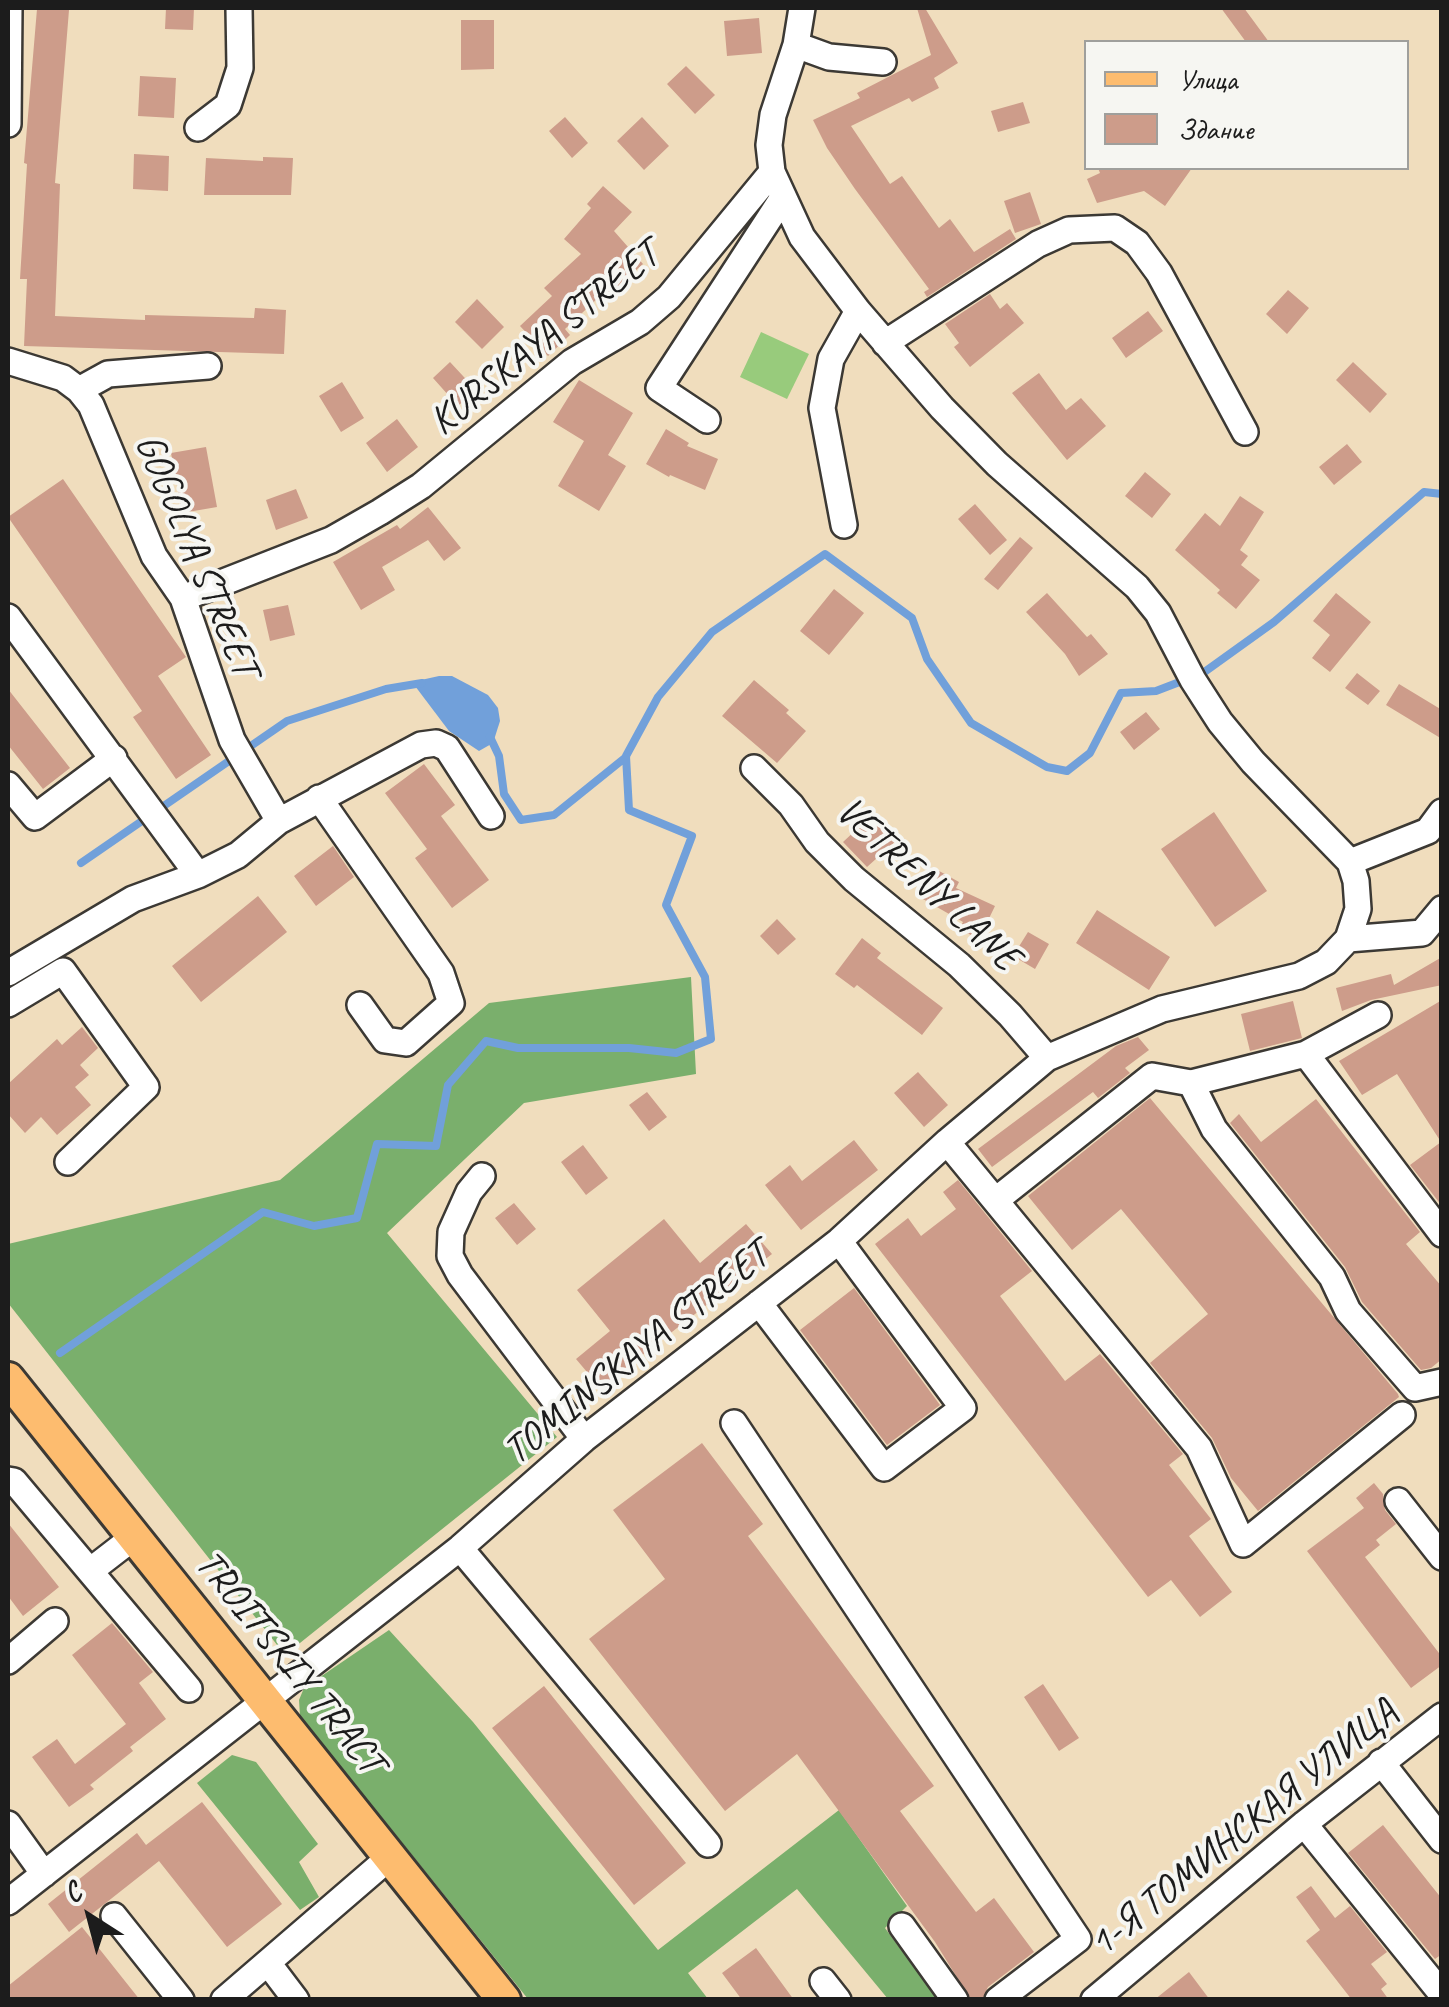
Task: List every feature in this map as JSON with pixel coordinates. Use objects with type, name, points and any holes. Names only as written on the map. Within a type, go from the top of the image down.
[{"type":"main road","name":"TROITSKIY TRACT","points":[[8,1379],[504,2000]]},
{"type":"street","points":[[8,124],[9,8]]},
{"type":"street","points":[[198,128],[228,105],[240,68],[239,8]]},
{"type":"street","points":[[802,8],[796,45],[773,115],[769,145],[772,172],[782,200],[802,237],[858,312],[997,464],[1137,586],[1158,613],[1192,680],[1220,722],[1253,762],[1350,862],[1358,909],[1348,939],[1422,933],[1442,910]]},
{"type":"street","points":[[796,45],[830,57],[883,62]]},
{"type":"street","name":"KURSKAYA STREET","points":[[183,598],[331,540],[422,486],[572,362],[640,322],[669,297],[772,172]]},
{"type":"street","points":[[707,420],[659,388],[782,200]]},
{"type":"street","points":[[885,343],[1038,244],[1069,230],[1116,228],[1137,243],[1159,273],[1245,432]]},
{"type":"street","points":[[844,525],[822,408],[831,358],[858,312]]},
{"type":"street","points":[[8,361],[63,378],[79,390],[108,374],[208,366]]},
{"type":"street","name":"GOGOLYA STREET","points":[[79,390],[91,405],[154,556],[183,598],[232,740],[279,821]]},
{"type":"street","points":[[8,616],[198,875]]},
{"type":"street","points":[[8,972],[133,899],[238,855],[279,821],[421,745],[436,743],[447,748],[491,816]]},
{"type":"street","points":[[8,785],[35,817],[114,758]]},
{"type":"street","name":"VETRENY LANE","points":[[754,768],[791,805],[817,842],[842,867],[958,965],[1010,1014],[1046,1058]]},
{"type":"street","points":[[319,798],[441,973],[451,1003],[406,1043],[385,1040],[360,1005]]},
{"type":"street","points":[[1350,862],[1428,832],[1442,812]]},
{"type":"street","points":[[1422,933],[1442,952]]},
{"type":"street","name":"TOMINSKAYA STREET","points":[[8,1902],[460,1548],[584,1439],[839,1241],[1046,1058],[1162,1009],[1299,976],[1326,962],[1348,939]]},
{"type":"street","points":[[8,1004],[63,971],[146,1088],[68,1162]]},
{"type":"street","points":[[996,1200],[1152,1076],[1191,1083],[1306,1054],[1378,1016]]},
{"type":"street","points":[[1306,1054],[1442,1234]]},
{"type":"street","points":[[1191,1083],[1214,1129],[1332,1277],[1348,1311],[1415,1388],[1442,1382]]},
{"type":"street","points":[[947,1142],[1199,1448],[1242,1544],[1402,1415]]},
{"type":"street","points":[[482,1176],[469,1192],[451,1232],[450,1256],[460,1275],[584,1439]]},
{"type":"street","points":[[759,1303],[884,1468],[963,1408],[839,1241]]},
{"type":"street","points":[[734,1422],[1078,1939],[998,2000]]},
{"type":"street","points":[[8,1480],[14,1481],[188,1689]]},
{"type":"street","points":[[1398,1501],[1442,1557]]},
{"type":"street","points":[[90,1571],[134,1537]]},
{"type":"street","points":[[460,1548],[708,1844]]},
{"type":"street","points":[[8,1661],[55,1621]]},
{"type":"street","name":"1-Я ТОМИНСКАЯ УЛИЦА","points":[[1094,2000],[1304,1824],[1442,1716]]},
{"type":"street","points":[[1382,1762],[1442,1840]]},
{"type":"street","points":[[8,1824],[44,1874]]},
{"type":"street","points":[[1304,1824],[1442,1994]]},
{"type":"street","points":[[224,2000],[390,1857]]},
{"type":"street","points":[[114,1916],[181,2000]]},
{"type":"street","points":[[902,1926],[955,2000]]},
{"type":"street","points":[[268,1963],[296,2000]]},
{"type":"green space","points":[[761,332],[809,354],[787,399],[740,377]]},
{"type":"green space","points":[[691,977],[696,1074],[524,1103],[387,1233],[557,1437],[285,1655],[8,1303],[8,1244],[280,1180],[489,1003]]},
{"type":"green space","points":[[389,1630],[473,1722],[658,1950],[839,1810],[907,1906],[885,1928],[935,1996],[933,1999],[888,1999],[797,1889],[688,1973],[708,1999],[528,1999],[300,1716],[299,1700],[304,1688]]},
{"type":"green space","points":[[232,1755],[256,1762],[318,1844],[299,1862],[319,1897],[300,1910],[197,1783]]},
{"type":"water","points":[[452,676],[488,695],[498,708],[500,721],[493,743],[479,751],[449,731],[412,682]]},
{"type":"building","points":[[166,8],[194,8],[193,30],[165,29]]},
{"type":"building","points":[[917,8],[925,8],[958,63],[934,78],[939,88],[851,126],[890,184],[902,176],[939,228],[950,219],[974,252],[1010,229],[1016,239],[927,297],[924,292],[929,289],[855,189],[813,120],[860,98],[857,93],[931,55]]},
{"type":"building","points":[[1221,8],[1244,8],[1268,40],[1245,40]]},
{"type":"building","points":[[37,9],[69,10],[55,183],[60,184],[55,316],[145,320],[145,315],[254,318],[255,308],[286,310],[284,354],[24,346],[27,279],[20,279],[27,164],[24,163]]},
{"type":"building","points":[[759,18],[762,53],[727,56],[724,21]]},
{"type":"building","points":[[461,20],[494,20],[494,69],[461,70]]},
{"type":"building","points":[[686,66],[715,95],[695,114],[667,84]]},
{"type":"building","points":[[140,76],[176,78],[174,118],[138,116]]},
{"type":"building","points":[[1023,102],[1030,123],[998,132],[991,111]]},
{"type":"building","points":[[565,117],[588,143],[572,158],[549,131]]},
{"type":"building","points":[[642,117],[669,146],[644,170],[617,141]]},
{"type":"building","points":[[134,154],[169,156],[168,191],[133,189]]},
{"type":"building","points":[[263,157],[293,158],[291,195],[204,195],[206,158],[263,161]]},
{"type":"building","points":[[1099,170],[1191,170],[1165,206],[1144,191],[1097,203],[1087,179],[1100,173]]},
{"type":"building","points":[[603,186],[632,212],[614,231],[643,264],[565,329],[570,335],[548,356],[520,326],[552,296],[544,288],[581,254],[564,239],[591,208],[587,204]]},
{"type":"building","points":[[1030,192],[1041,224],[1015,233],[1004,201]]},
{"type":"building","points":[[1288,290],[1309,308],[1287,334],[1266,314]]},
{"type":"building","points":[[990,294],[1000,309],[1007,303],[1024,323],[970,367],[954,347],[959,343],[945,324]]},
{"type":"building","points":[[477,299],[504,327],[482,349],[455,322]]},
{"type":"building","points":[[1148,311],[1163,331],[1126,358],[1112,338]]},
{"type":"building","points":[[450,362],[476,390],[458,406],[433,378]]},
{"type":"building","points":[[1353,362],[1387,394],[1370,413],[1336,380]]},
{"type":"building","points":[[1039,373],[1066,410],[1081,398],[1106,426],[1067,460],[1012,393]]},
{"type":"building","points":[[579,380],[633,413],[608,455],[626,466],[599,511],[558,486],[584,441],[553,422]]},
{"type":"building","points":[[342,382],[364,418],[341,432],[319,396]]},
{"type":"building","points":[[397,419],[418,447],[387,472],[366,443]]},
{"type":"building","points":[[666,429],[689,443],[687,446],[718,459],[705,490],[646,464]]},
{"type":"building","points":[[1347,444],[1362,462],[1334,485],[1319,467]]},
{"type":"building","points":[[206,447],[217,507],[182,513],[171,453]]},
{"type":"building","points":[[1145,472],[1171,494],[1152,518],[1125,496]]},
{"type":"building","points":[[63,479],[186,657],[158,676],[211,755],[176,779],[133,717],[142,711],[8,517]]},
{"type":"building","points":[[296,489],[308,518],[276,530],[266,500]]},
{"type":"building","points":[[1240,496],[1264,512],[1240,550],[1248,556],[1241,565],[1260,580],[1236,609],[1175,550],[1205,513],[1220,526]]},
{"type":"building","points":[[975,504],[1007,540],[990,555],[958,519]]},
{"type":"building","points":[[428,507],[461,548],[444,561],[428,540],[382,567],[395,590],[361,610],[333,562],[397,525],[400,529]]},
{"type":"building","points":[[1020,537],[1033,548],[998,590],[984,579]]},
{"type":"building","points":[[834,589],[864,613],[829,655],[800,631]]},
{"type":"building","points":[[1047,593],[1108,654],[1079,676],[1065,654],[1026,612]]},
{"type":"building","points":[[1336,593],[1371,622],[1330,672],[1312,658],[1330,635],[1313,621]]},
{"type":"building","points":[[288,605],[295,635],[270,641],[263,610]]},
{"type":"building","points":[[1357,673],[1380,691],[1368,705],[1345,688]]},
{"type":"building","points":[[754,680],[789,710],[786,713],[806,731],[777,763],[722,716]]},
{"type":"building","points":[[1399,684],[1442,710],[1442,739],[1386,705]]},
{"type":"building","points":[[8,689],[70,768],[43,789],[8,745]]},
{"type":"building","points":[[1146,712],[1160,729],[1134,750],[1120,732]]},
{"type":"building","points":[[424,764],[455,805],[441,816],[489,880],[452,908],[415,858],[427,849],[385,793]]},
{"type":"building","points":[[1214,812],[1267,891],[1215,927],[1161,849]]},
{"type":"building","points":[[873,814],[897,840],[867,867],[843,842]]},
{"type":"building","points":[[333,846],[354,877],[316,906],[294,876]]},
{"type":"building","points":[[932,867],[959,882],[956,888],[995,906],[979,939],[959,929],[963,922],[916,895]]},
{"type":"building","points":[[258,896],[287,932],[201,1002],[172,966]]},
{"type":"building","points":[[1097,910],[1170,957],[1149,990],[1076,943]]},
{"type":"building","points":[[777,919],[796,939],[778,955],[760,936]]},
{"type":"building","points":[[1028,932],[1049,944],[1035,969],[1013,956]]},
{"type":"building","points":[[862,938],[881,953],[877,958],[943,1008],[922,1035],[857,985],[854,988],[835,974]]},
{"type":"building","points":[[1442,957],[1442,985],[1371,1000],[1342,1011],[1336,988],[1391,974],[1394,985]]},
{"type":"building","points":[[1442,1000],[1442,1206],[1410,1165],[1441,1142],[1397,1074],[1362,1095],[1339,1061]]},
{"type":"building","points":[[1293,1001],[1302,1038],[1250,1051],[1241,1014]]},
{"type":"building","points":[[82,1027],[98,1048],[80,1065],[89,1075],[75,1087],[91,1105],[57,1135],[41,1117],[25,1133],[8,1114],[8,1084],[57,1039],[62,1045]]},
{"type":"building","points":[[1138,1037],[1149,1050],[1125,1068],[1130,1073],[1098,1098],[1093,1092],[992,1167],[978,1149],[1116,1046]]},
{"type":"building","points":[[918,1072],[948,1105],[924,1127],[894,1093]]},
{"type":"building","points":[[647,1092],[667,1117],[649,1131],[629,1105]]},
{"type":"building","points":[[1150,1098],[1399,1397],[1258,1511],[1231,1478],[1212,1438],[1150,1363],[1208,1314],[1121,1209],[1072,1250],[1028,1196]]},
{"type":"building","points":[[1316,1099],[1420,1232],[1406,1244],[1442,1287],[1442,1359],[1431,1368],[1421,1370],[1362,1302],[1345,1267],[1230,1123],[1239,1114],[1261,1142]]},
{"type":"building","points":[[854,1140],[878,1170],[801,1230],[765,1185],[790,1165],[802,1181]]},
{"type":"building","points":[[583,1145],[608,1178],[586,1195],[561,1162]]},
{"type":"building","points":[[958,1180],[1032,1271],[1000,1296],[1065,1381],[1100,1354],[1183,1454],[1169,1465],[1211,1519],[1189,1536],[1232,1592],[1200,1617],[1171,1580],[1148,1597],[875,1244],[908,1218],[921,1236],[956,1209],[943,1192]]},
{"type":"building","points":[[514,1203],[536,1229],[517,1245],[495,1218]]},
{"type":"building","points":[[664,1219],[700,1263],[746,1224],[772,1254],[627,1367],[603,1391],[576,1359],[610,1331],[577,1290]]},
{"type":"building","points":[[854,1288],[940,1405],[887,1445],[800,1330]]},
{"type":"building","points":[[702,1443],[763,1524],[748,1536],[934,1786],[900,1811],[976,1912],[994,1898],[1034,1952],[988,1987],[982,2000],[971,2000],[935,1942],[797,1754],[725,1811],[589,1639],[665,1579],[613,1510]]},
{"type":"building","points":[[1374,1483],[1383,1494],[1385,1510],[1396,1524],[1376,1540],[1380,1545],[1365,1557],[1442,1657],[1442,1665],[1411,1688],[1307,1551],[1364,1508],[1356,1498]]},
{"type":"building","points":[[8,1523],[59,1587],[23,1616],[8,1596]]},
{"type":"building","points":[[112,1623],[153,1672],[139,1683],[166,1719],[90,1785],[94,1789],[69,1807],[32,1757],[57,1739],[75,1764],[126,1724],[72,1655]]},
{"type":"building","points":[[1043,1684],[1079,1738],[1059,1751],[1024,1697]]},
{"type":"building","points":[[544,1686],[686,1863],[634,1905],[492,1728]]},
{"type":"building","points":[[202,1802],[282,1904],[227,1947],[159,1861],[69,1932],[48,1904],[137,1833],[146,1845]]},
{"type":"building","points":[[1383,1825],[1442,1899],[1442,1954],[1435,1959],[1348,1853]]},
{"type":"building","points":[[1311,1886],[1335,1918],[1350,1906],[1387,1952],[1371,1964],[1387,1984],[1381,1989],[1389,2000],[1352,2000],[1306,1941],[1320,1930],[1296,1897]]},
{"type":"building","points":[[82,1927],[140,2000],[8,2000],[8,1986]]},
{"type":"building","points":[[756,1948],[794,2000],[742,2000],[722,1973]]},
{"type":"building","points":[[1189,1972],[1210,2000],[1154,2000]]},
{"type":"waterway","points":[[60,1353],[263,1212],[314,1226],[357,1218],[377,1144],[436,1146],[448,1085],[486,1041],[518,1048],[629,1048],[676,1053],[711,1039],[705,977],[666,905],[692,836],[629,810],[626,756],[658,697],[712,632],[825,554],[912,618],[927,659],[971,723],[1047,767],[1067,771],[1090,753],[1121,693],[1156,691],[1203,673],[1274,622],[1424,492],[1442,494]]},
{"type":"waterway","points":[[81,863],[287,721],[386,689],[422,683]]},
{"type":"waterway","points":[[490,737],[499,756],[504,794],[521,820],[554,815],[626,757]]}]
